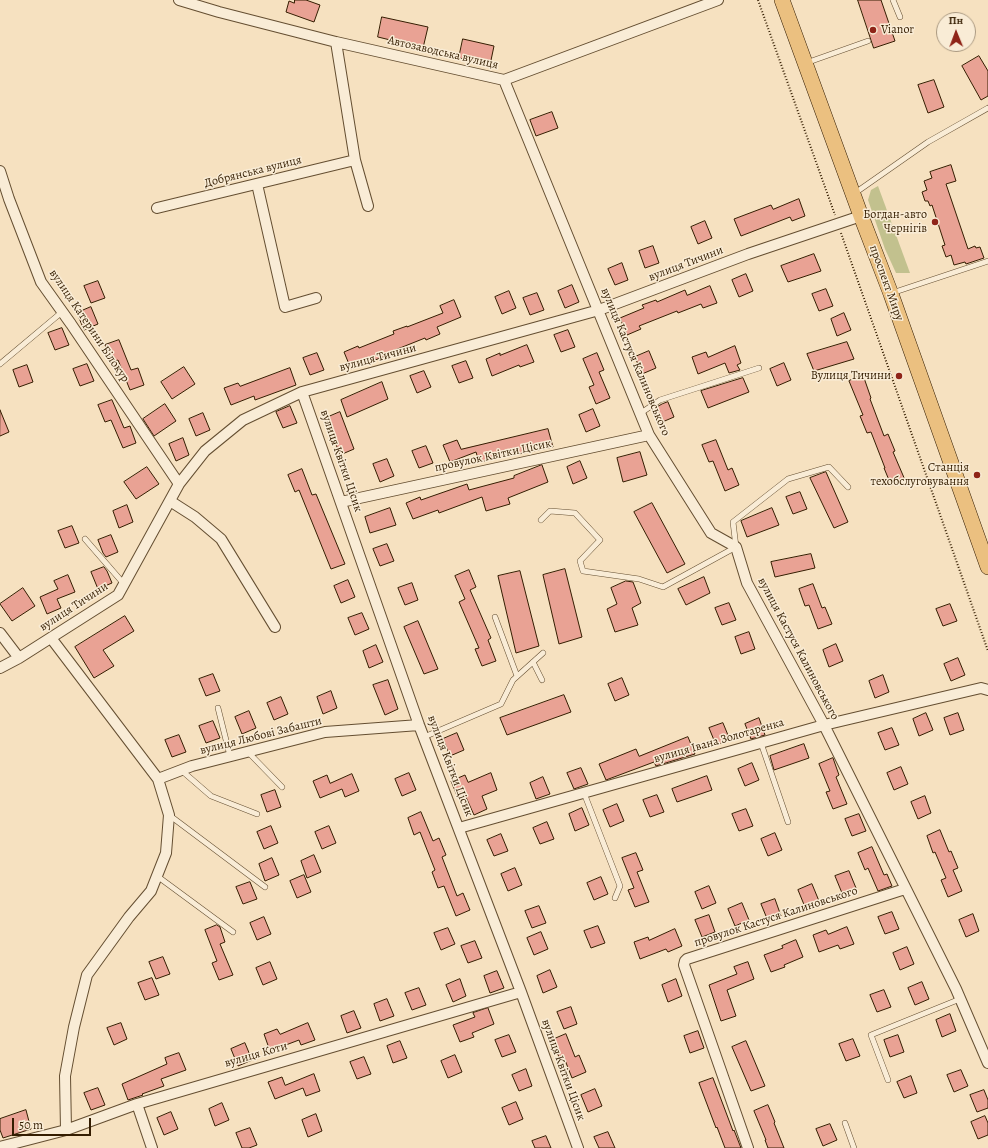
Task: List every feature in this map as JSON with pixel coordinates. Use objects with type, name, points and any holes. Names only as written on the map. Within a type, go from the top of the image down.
[{"type":"main road","name":"проспект Миру","points":[[782,0],[853,195],[891,294],[988,567]]},
{"type":"street","name":"Автозаводська вулиця","points":[[179,0],[219,12],[336,42],[504,80],[718,0]]},
{"type":"street","points":[[336,42],[355,160],[368,206]]},
{"type":"street","name":"вулиця Кастуся Калиновського","points":[[504,80],[650,435],[711,532],[736,547],[747,583],[824,725],[960,999],[988,1062]]},
{"type":"street","name":"Добрянська вулиця","points":[[157,208],[355,160]]},
{"type":"street","name":"вулиця Катерини Білокур","points":[[0,171],[9,200],[41,282],[179,484]]},
{"type":"street","points":[[257,184],[286,307],[316,298]]},
{"type":"street","name":"вулиця Тичини","points":[[0,668],[19,658],[118,596],[179,484],[205,451],[243,420],[302,392],[599,310],[748,254],[861,216]]},
{"type":"street","name":"вулиця Квітки Цісик","points":[[302,392],[424,738],[521,992],[578,1148]]},
{"type":"street","name":"провулок Квітки Цісик","points":[[341,502],[650,435]]},
{"type":"street","points":[[170,500],[195,517],[221,539],[275,627]]},
{"type":"street","points":[[0,633],[19,658]]},
{"type":"street","points":[[51,638],[158,779],[169,815],[166,853],[151,891],[87,975],[74,1027],[65,1076],[66,1130]]},
{"type":"street","name":"вулиця Івана Золотаренка","points":[[459,828],[824,725],[981,688],[988,690]]},
{"type":"street","name":"вулиця Любові Забашти","points":[[158,779],[192,766],[325,732],[420,725]]},
{"type":"street","name":"провулок Кастуся Калиновського","points":[[748,1148],[684,965],[685,961],[905,889]]},
{"type":"street","name":"вулиця Коти","points":[[0,1147],[66,1130],[137,1104],[521,992]]},
{"type":"street","points":[[137,1104],[152,1148]]},
{"type":"lane","points":[[893,0],[900,17]]},
{"type":"lane","points":[[805,63],[868,41]]},
{"type":"lane","points":[[853,195],[928,142],[988,108]]},
{"type":"lane","points":[[891,294],[988,261]]},
{"type":"lane","points":[[0,364],[62,312]]},
{"type":"lane","points":[[641,413],[660,400],[760,368]]},
{"type":"lane","points":[[542,520],[550,511],[575,513],[600,540],[580,561],[583,571],[639,580],[663,587],[736,547],[733,522],[788,479],[829,467],[848,487]]},
{"type":"lane","points":[[84,538],[124,584]]},
{"type":"lane","points":[[495,617],[517,676]]},
{"type":"lane","points":[[424,738],[501,704],[513,680],[543,653]]},
{"type":"lane","points":[[533,662],[542,680]]},
{"type":"lane","points":[[218,708],[230,756]]},
{"type":"lane","points":[[761,743],[788,822]]},
{"type":"lane","points":[[248,752],[282,787]]},
{"type":"lane","points":[[181,770],[211,796],[257,814]]},
{"type":"lane","points":[[584,793],[620,886],[615,898]]},
{"type":"lane","points":[[169,815],[265,887]]},
{"type":"lane","points":[[157,876],[233,932]]},
{"type":"lane","points":[[888,1080],[871,1035],[960,999]]},
{"type":"lane","points":[[845,1122],[854,1148]]},
{"type":"path","points":[[758,0],[988,651]]},
{"type":"shaded area","points":[[878,186],[910,273],[896,273],[885,249],[868,200],[871,190]]},
{"type":"building","points":[[295,0],[306,0],[320,5],[314,22],[286,12],[289,1],[294,3]]},
{"type":"building","points":[[858,0],[881,0],[895,41],[874,48]]},
{"type":"building","points":[[382,17],[428,27],[423,48],[378,37]]},
{"type":"building","points":[[463,39],[494,46],[490,65],[459,58]]},
{"type":"building","points":[[979,56],[988,71],[988,96],[981,100],[962,66]]},
{"type":"building","points":[[934,80],[944,107],[928,113],[918,85]]},
{"type":"building","points":[[552,112],[558,128],[536,136],[530,120]]},
{"type":"building","points":[[951,165],[956,181],[946,184],[968,249],[975,246],[976,248],[980,247],[984,258],[966,264],[965,262],[954,265],[951,255],[946,257],[942,246],[945,245],[932,205],[930,206],[928,201],[925,201],[922,192],[927,190],[924,181],[932,178],[930,172]]},
{"type":"building","points":[[799,199],[805,216],[792,221],[790,217],[741,236],[734,219],[771,205],[773,209]]},
{"type":"building","points":[[705,221],[712,238],[698,244],[691,227]]},
{"type":"building","points":[[653,246],[659,263],[645,268],[639,251]]},
{"type":"building","points":[[814,254],[821,271],[788,282],[781,266]]},
{"type":"building","points":[[622,263],[628,280],[615,285],[608,269]]},
{"type":"building","points":[[746,274],[753,291],[739,297],[732,280]]},
{"type":"building","points":[[98,281],[105,298],[91,303],[84,286]]},
{"type":"building","points":[[572,285],[579,302],[565,308],[558,291]]},
{"type":"building","points":[[710,286],[717,303],[703,308],[701,304],[678,313],[677,311],[639,326],[641,329],[627,335],[620,318],[644,308],[642,305],[656,300],[657,302],[685,290],[687,295]]},
{"type":"building","points":[[826,289],[833,306],[819,311],[812,294]]},
{"type":"building","points":[[509,291],[516,308],[502,314],[495,297]]},
{"type":"building","points":[[537,293],[544,310],[530,315],[523,298]]},
{"type":"building","points":[[454,300],[461,317],[437,327],[440,334],[426,340],[425,338],[390,352],[391,354],[351,369],[344,352],[358,346],[359,348],[394,334],[393,331],[443,313],[440,306]]},
{"type":"building","points":[[91,307],[98,324],[84,330],[77,313]]},
{"type":"building","points":[[844,313],[851,330],[837,336],[831,319]]},
{"type":"building","points":[[62,328],[69,345],[55,350],[48,333]]},
{"type":"building","points":[[568,330],[575,347],[561,352],[554,335]]},
{"type":"building","points":[[119,340],[131,370],[138,368],[144,385],[130,390],[118,360],[112,362],[105,345]]},
{"type":"building","points":[[847,342],[854,359],[814,371],[807,354]]},
{"type":"building","points":[[527,345],[534,362],[520,367],[519,365],[492,376],[486,359]]},
{"type":"building","points":[[735,346],[741,363],[737,365],[740,370],[729,373],[725,363],[698,374],[692,357],[706,352],[708,357]]},
{"type":"building","points":[[649,351],[656,368],[642,374],[635,357]]},
{"type":"building","points":[[317,353],[324,370],[310,375],[303,358]]},
{"type":"building","points":[[597,353],[604,370],[599,372],[610,398],[596,404],[589,387],[594,385],[583,359]]},
{"type":"building","points":[[466,361],[473,378],[459,383],[452,366]]},
{"type":"building","points":[[784,363],[791,380],[777,386],[770,369]]},
{"type":"building","points":[[87,364],[94,381],[80,386],[73,369]]},
{"type":"building","points":[[27,365],[33,382],[19,387],[13,370]]},
{"type":"building","points":[[184,367],[195,384],[172,399],[161,382]]},
{"type":"building","points":[[290,368],[296,385],[255,400],[254,396],[231,405],[224,388],[238,383],[240,386]]},
{"type":"building","points":[[424,371],[431,387],[417,393],[410,376]]},
{"type":"building","points":[[863,375],[884,436],[888,434],[895,451],[893,452],[905,480],[891,485],[871,432],[867,433],[860,416],[863,415],[849,381]]},
{"type":"building","points":[[743,378],[749,392],[708,408],[701,391]]},
{"type":"building","points":[[382,382],[388,399],[347,417],[341,400]]},
{"type":"building","points":[[112,400],[124,428],[130,426],[136,443],[123,448],[111,420],[105,422],[98,405]]},
{"type":"building","points":[[668,402],[674,417],[660,423],[655,408]]},
{"type":"building","points":[[165,404],[176,421],[154,436],[143,419]]},
{"type":"building","points":[[290,406],[297,423],[283,428],[276,412]]},
{"type":"building","points":[[593,409],[600,426],[586,432],[579,415]]},
{"type":"building","points":[[0,410],[9,432],[0,436]]},
{"type":"building","points":[[340,412],[354,449],[340,455],[326,418]]},
{"type":"building","points":[[203,413],[210,430],[196,436],[189,419]]},
{"type":"building","points":[[548,429],[553,447],[479,462],[476,452],[450,462],[443,445],[457,440],[461,449]]},
{"type":"building","points":[[183,438],[189,455],[176,461],[169,444]]},
{"type":"building","points":[[716,440],[728,470],[732,468],[739,485],[725,491],[713,461],[709,462],[702,445]]},
{"type":"building","points":[[426,446],[433,463],[419,468],[412,451]]},
{"type":"building","points":[[640,452],[647,475],[623,482],[617,458]]},
{"type":"building","points":[[387,459],[394,476],[380,482],[373,464]]},
{"type":"building","points":[[580,461],[587,478],[573,484],[567,467]]},
{"type":"building","points":[[542,465],[548,482],[508,498],[510,504],[486,511],[482,497],[439,513],[438,510],[413,519],[406,503],[420,497],[421,500],[467,484],[469,490],[514,478],[514,476]]},
{"type":"building","points":[[147,467],[159,484],[136,499],[124,482]]},
{"type":"building","points":[[302,469],[312,495],[316,494],[345,564],[331,569],[299,490],[295,492],[288,475]]},
{"type":"building","points":[[826,472],[848,522],[834,528],[810,478]]},
{"type":"building","points":[[800,492],[807,509],[793,514],[786,497]]},
{"type":"building","points":[[652,503],[685,564],[667,573],[634,512]]},
{"type":"building","points":[[127,505],[133,522],[119,528],[113,511]]},
{"type":"building","points":[[390,508],[396,525],[370,533],[365,517]]},
{"type":"building","points":[[772,508],[779,525],[747,537],[741,521]]},
{"type":"building","points":[[72,526],[79,543],[65,548],[58,531]]},
{"type":"building","points":[[111,535],[118,552],[106,557],[98,540]]},
{"type":"building","points":[[387,544],[394,561],[380,566],[373,549]]},
{"type":"building","points":[[811,554],[815,568],[775,577],[771,562]]},
{"type":"building","points":[[104,567],[112,583],[98,589],[91,572]]},
{"type":"building","points":[[565,569],[582,637],[559,644],[543,575]]},
{"type":"building","points":[[469,570],[476,587],[470,590],[491,638],[488,640],[496,661],[482,666],[475,649],[479,648],[459,602],[465,599],[455,576]]},
{"type":"building","points":[[520,571],[539,646],[516,653],[498,576]]},
{"type":"building","points":[[68,575],[75,592],[57,599],[61,608],[47,614],[40,597],[58,589],[54,581]]},
{"type":"building","points":[[704,577],[710,593],[686,605],[678,589]]},
{"type":"building","points":[[348,580],[355,597],[341,603],[334,586]]},
{"type":"building","points":[[626,581],[633,582],[641,603],[632,608],[638,625],[615,632],[607,609],[617,604],[611,588]]},
{"type":"building","points":[[412,583],[418,600],[405,605],[398,588]]},
{"type":"building","points":[[813,584],[822,608],[825,607],[832,624],[818,629],[809,605],[805,606],[799,589]]},
{"type":"building","points":[[23,588],[35,606],[12,621],[0,604]]},
{"type":"building","points":[[729,603],[736,620],[722,625],[715,608]]},
{"type":"building","points":[[950,604],[957,621],[943,626],[936,609]]},
{"type":"building","points":[[362,613],[369,629],[355,635],[348,618]]},
{"type":"building","points":[[125,616],[134,631],[103,650],[114,666],[94,678],[75,647]]},
{"type":"building","points":[[418,621],[438,669],[424,674],[404,627]]},
{"type":"building","points":[[749,632],[755,649],[741,654],[735,637]]},
{"type":"building","points":[[836,644],[843,661],[829,667],[823,650]]},
{"type":"building","points":[[376,645],[383,662],[369,668],[363,651]]},
{"type":"building","points":[[958,658],[965,675],[951,681],[944,664]]},
{"type":"building","points":[[213,674],[220,691],[206,696],[199,679]]},
{"type":"building","points":[[883,675],[889,692],[875,698],[869,681]]},
{"type":"building","points":[[622,678],[629,695],[615,701],[608,684]]},
{"type":"building","points":[[388,680],[398,709],[385,715],[373,685]]},
{"type":"building","points":[[331,691],[337,708],[323,714],[317,697]]},
{"type":"building","points":[[564,695],[571,712],[507,735],[500,718]]},
{"type":"building","points":[[281,697],[288,714],[274,720],[267,703]]},
{"type":"building","points":[[249,711],[256,728],[242,734],[235,717]]},
{"type":"building","points":[[926,713],[933,730],[919,736],[913,719]]},
{"type":"building","points":[[958,713],[964,730],[950,735],[944,718]]},
{"type":"building","points":[[759,718],[765,735],[751,739],[745,724]]},
{"type":"building","points":[[213,721],[220,738],[206,743],[199,726]]},
{"type":"building","points":[[723,723],[730,740],[716,745],[709,728]]},
{"type":"building","points":[[892,728],[899,745],[885,750],[878,733]]},
{"type":"building","points":[[457,733],[464,750],[450,756],[443,739]]},
{"type":"building","points":[[179,735],[186,752],[172,757],[165,740]]},
{"type":"building","points":[[688,737],[695,754],[656,766],[654,762],[606,780],[599,764],[636,749],[639,756]]},
{"type":"building","points":[[804,744],[809,758],[774,770],[770,756]]},
{"type":"building","points":[[833,758],[839,775],[836,777],[847,804],[833,809],[826,792],[830,791],[819,764]]},
{"type":"building","points":[[752,763],[759,780],[745,786],[738,769]]},
{"type":"building","points":[[901,767],[908,784],[894,790],[887,773]]},
{"type":"building","points":[[581,768],[588,784],[574,789],[567,773]]},
{"type":"building","points":[[409,773],[416,790],[402,796],[395,779]]},
{"type":"building","points":[[491,773],[497,790],[482,796],[487,809],[474,815],[465,795],[458,798],[451,781],[465,775],[468,782]]},
{"type":"building","points":[[352,774],[359,791],[345,797],[342,789],[320,798],[313,781],[327,775],[330,783]]},
{"type":"building","points":[[707,776],[712,790],[677,802],[672,789]]},
{"type":"building","points":[[543,777],[550,794],[536,799],[530,783]]},
{"type":"building","points":[[275,790],[281,807],[267,812],[261,795]]},
{"type":"building","points":[[657,795],[664,812],[650,817],[643,800]]},
{"type":"building","points":[[925,796],[931,813],[918,819],[911,802]]},
{"type":"building","points":[[617,804],[624,821],[610,827],[603,810]]},
{"type":"building","points":[[582,808],[589,825],[575,831],[569,814]]},
{"type":"building","points":[[746,809],[753,826],[739,831],[732,814]]},
{"type":"building","points":[[421,812],[433,841],[439,838],[446,855],[442,857],[457,896],[463,893],[470,910],[456,916],[444,886],[438,888],[432,872],[435,870],[420,832],[414,835],[408,818]]},
{"type":"building","points":[[859,814],[866,831],[852,836],[845,819]]},
{"type":"building","points":[[547,822],[554,839],[540,844],[533,828]]},
{"type":"building","points":[[271,826],[278,843],[264,849],[257,832]]},
{"type":"building","points":[[329,826],[336,843],[322,849],[315,832]]},
{"type":"building","points":[[940,830],[949,852],[951,851],[958,868],[953,870],[962,891],[948,897],[941,880],[946,878],[935,852],[933,853],[927,836]]},
{"type":"building","points":[[775,833],[782,850],[768,856],[761,839]]},
{"type":"building","points":[[501,834],[508,851],[494,856],[487,840]]},
{"type":"building","points":[[872,847],[884,875],[887,874],[892,886],[878,891],[868,868],[865,870],[858,853]]},
{"type":"building","points":[[636,853],[643,870],[637,872],[649,902],[635,907],[628,890],[634,888],[622,858]]},
{"type":"building","points":[[314,855],[321,872],[307,878],[301,861]]},
{"type":"building","points":[[272,858],[279,875],[265,881],[259,864]]},
{"type":"building","points":[[515,868],[522,885],[508,891],[501,874]]},
{"type":"building","points":[[849,871],[856,888],[842,893],[835,876]]},
{"type":"building","points":[[304,875],[311,892],[297,898],[290,881]]},
{"type":"building","points":[[601,877],[608,894],[594,900],[587,883]]},
{"type":"building","points":[[250,882],[257,899],[243,904],[236,887]]},
{"type":"building","points":[[812,884],[819,901],[805,907],[798,890]]},
{"type":"building","points":[[709,886],[716,903],[702,909],[695,892]]},
{"type":"building","points":[[775,899],[781,916],[768,921],[761,904]]},
{"type":"building","points":[[742,903],[749,920],[735,926],[728,909]]},
{"type":"building","points":[[539,906],[546,923],[532,928],[525,911]]},
{"type":"building","points":[[892,912],[899,929],[885,934],[878,917]]},
{"type":"building","points":[[973,914],[979,931],[966,937],[959,920]]},
{"type":"building","points":[[709,915],[715,932],[702,937],[695,920]]},
{"type":"building","points":[[264,917],[271,934],[257,940],[250,923]]},
{"type":"building","points":[[217,925],[220,927],[225,942],[220,944],[233,975],[219,980],[212,963],[217,961],[205,930]]},
{"type":"building","points":[[598,926],[605,943],[591,948],[584,931]]},
{"type":"building","points":[[847,927],[854,944],[840,949],[838,945],[819,952],[813,935],[826,930],[828,934]]},
{"type":"building","points":[[448,928],[455,944],[441,950],[434,933]]},
{"type":"building","points":[[675,929],[682,946],[668,952],[666,949],[640,959],[634,942],[648,937],[649,940]]},
{"type":"building","points":[[541,932],[548,949],[534,955],[527,938]]},
{"type":"building","points":[[796,940],[803,957],[784,965],[785,967],[771,972],[764,955],[783,948],[782,946]]},
{"type":"building","points":[[475,941],[482,958],[468,963],[461,946]]},
{"type":"building","points":[[907,947],[914,964],[900,970],[893,953]]},
{"type":"building","points":[[163,957],[170,974],[156,979],[149,962]]},
{"type":"building","points":[[270,962],[277,979],[263,985],[256,968]]},
{"type":"building","points":[[748,962],[754,979],[727,990],[736,1016],[721,1021],[709,985],[737,974],[734,967]]},
{"type":"building","points":[[550,970],[557,987],[543,993],[537,976]]},
{"type":"building","points":[[497,971],[504,988],[490,993],[484,976]]},
{"type":"building","points":[[152,978],[159,995],[145,1000],[138,983]]},
{"type":"building","points":[[460,979],[466,996],[453,1002],[446,985]]},
{"type":"building","points":[[676,979],[682,996],[668,1002],[662,985]]},
{"type":"building","points":[[922,982],[929,999],[915,1005],[908,988]]},
{"type":"building","points":[[419,988],[426,1005],[412,1010],[405,993]]},
{"type":"building","points":[[884,990],[891,1007],[877,1012],[870,995]]},
{"type":"building","points":[[387,999],[394,1016],[380,1021],[374,1004]]},
{"type":"building","points":[[571,1007],[577,1024],[564,1029],[557,1012]]},
{"type":"building","points":[[488,1008],[494,1024],[472,1033],[474,1037],[460,1042],[453,1025],[475,1017],[473,1013]]},
{"type":"building","points":[[354,1011],[361,1028],[347,1033],[341,1016]]},
{"type":"building","points":[[950,1014],[956,1031],[942,1037],[936,1020]]},
{"type":"building","points":[[121,1023],[127,1039],[114,1045],[107,1028]]},
{"type":"building","points":[[308,1023],[315,1040],[301,1045],[299,1040],[270,1051],[264,1034],[277,1029],[280,1034]]},
{"type":"building","points":[[698,1031],[704,1048],[690,1053],[684,1036]]},
{"type":"building","points":[[566,1034],[575,1057],[579,1055],[586,1072],[572,1078],[563,1055],[559,1057],[552,1040]]},
{"type":"building","points":[[509,1035],[516,1052],[502,1057],[495,1040]]},
{"type":"building","points":[[898,1035],[904,1052],[890,1057],[884,1040]]},
{"type":"building","points":[[853,1039],[860,1056],[846,1061],[839,1044]]},
{"type":"building","points":[[400,1041],[407,1058],[393,1063],[387,1046]]},
{"type":"building","points":[[746,1041],[765,1086],[751,1091],[732,1047]]},
{"type":"building","points":[[245,1043],[252,1060],[238,1066],[231,1049]]},
{"type":"building","points":[[179,1053],[186,1070],[161,1079],[164,1086],[128,1100],[122,1084],[167,1064],[165,1058]]},
{"type":"building","points":[[455,1055],[462,1072],[448,1078],[441,1061]]},
{"type":"building","points":[[364,1057],[371,1074],[357,1079],[350,1062]]},
{"type":"building","points":[[526,1069],[532,1086],[519,1091],[512,1075]]},
{"type":"building","points":[[961,1070],[968,1086],[954,1092],[947,1075]]},
{"type":"building","points":[[314,1074],[320,1091],[306,1096],[303,1088],[275,1099],[268,1082],[282,1077],[285,1085]]},
{"type":"building","points":[[911,1076],[917,1093],[904,1098],[897,1082]]},
{"type":"building","points":[[713,1078],[741,1148],[725,1148],[717,1127],[716,1128],[699,1083]]},
{"type":"building","points":[[98,1088],[105,1105],[91,1110],[84,1093]]},
{"type":"building","points":[[595,1089],[602,1106],[588,1112],[581,1095]]},
{"type":"building","points":[[984,1090],[988,1100],[988,1108],[977,1112],[970,1095]]},
{"type":"building","points":[[516,1102],[523,1119],[509,1125],[502,1108]]},
{"type":"building","points":[[222,1103],[229,1120],[215,1126],[209,1109]]},
{"type":"building","points":[[768,1105],[784,1148],[768,1148],[754,1111]]},
{"type":"building","points":[[26,1110],[31,1129],[3,1138],[0,1130],[0,1119]]},
{"type":"building","points":[[171,1112],[178,1129],[164,1135],[157,1118]]},
{"type":"building","points":[[316,1114],[322,1131],[308,1137],[302,1120]]},
{"type":"building","points":[[985,1116],[988,1123],[988,1135],[978,1139],[971,1122]]},
{"type":"building","points":[[830,1124],[837,1140],[823,1146],[816,1129]]},
{"type":"building","points":[[250,1128],[257,1145],[249,1148],[242,1148],[236,1133]]},
{"type":"building","points":[[608,1132],[615,1148],[599,1148],[594,1137]]},
{"type":"building","points":[[546,1136],[551,1148],[535,1148],[532,1141]]},
{"type":"place","name":"Vianor","points":[[873,30]]},
{"type":"place","name":"Богдан-авто Чернігів","points":[[935,222]]},
{"type":"place","name":"Вулиця Тичини","points":[[899,376]]},
{"type":"place","name":"Станція техобслуговування","points":[[977,475]]}]
